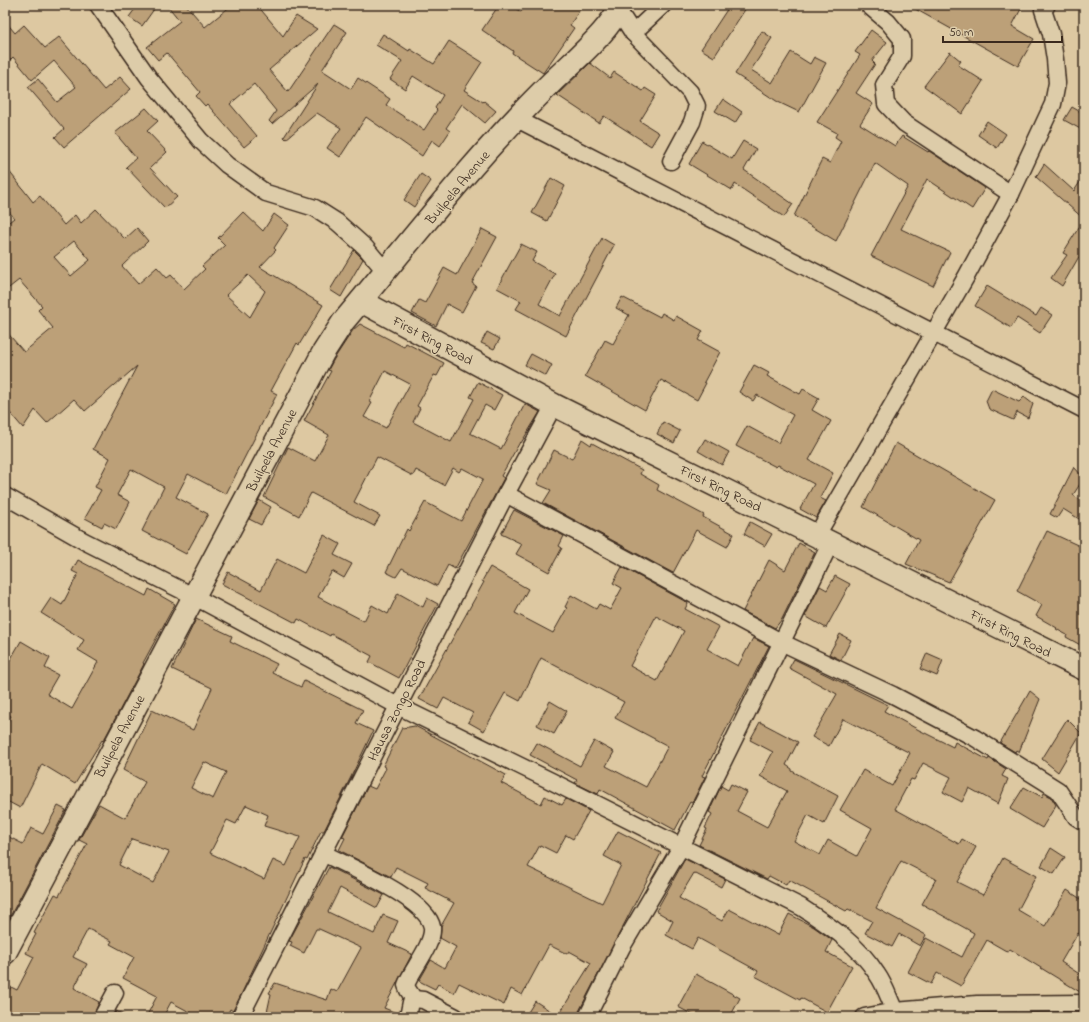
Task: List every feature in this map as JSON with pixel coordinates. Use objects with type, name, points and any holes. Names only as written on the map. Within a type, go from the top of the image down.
[{"type":"street","points":[[98,5],[149,78],[200,141],[216,156],[226,165],[266,193],[315,208],[337,222],[365,247],[386,272]]},
{"type":"street","points":[[633,33],[663,5]]},
{"type":"street","points":[[868,5],[888,22],[902,39],[902,56],[884,85],[886,104],[904,123],[1011,194]]},
{"type":"street","points":[[588,1017],[622,947],[681,847],[783,643],[838,500],[919,356],[935,332],[1011,194],[1054,104],[1057,83],[1052,34],[1043,10],[1047,5]]},
{"type":"street","points":[[618,8],[633,33],[690,92],[697,106],[692,122],[671,161]]},
{"type":"street","name":"Builpela Avenue","points":[[5,953],[323,353],[343,322],[515,118],[603,32],[618,8]]},
{"type":"street","points":[[515,118],[935,332],[1084,410]]},
{"type":"street","name":"First Ring Road","points":[[361,301],[554,405],[824,538],[1084,669]]},
{"type":"street","name":"Hausa Zongo Road","points":[[240,1017],[506,494],[554,405]]},
{"type":"street","points":[[506,494],[783,643],[893,695],[975,738],[1058,790],[1076,817],[1084,822]]},
{"type":"street","points":[[6,498],[84,541],[193,596],[398,706],[801,907],[835,929],[862,952],[878,976],[895,1011]]},
{"type":"street","points":[[323,853],[383,884],[411,901],[426,913],[432,927],[429,942],[406,985],[414,999],[423,1000],[456,1017]]},
{"type":"street","points":[[102,1017],[115,993]]},
{"type":"street","points":[[408,1017],[409,1009],[414,999]]},
{"type":"street","points":[[864,1017],[895,1011],[977,1004],[1084,1003]]},
{"type":"building","points":[[138,5],[157,5],[142,26],[129,17]]},
{"type":"building","points":[[167,5],[186,5],[205,27],[232,5],[257,5],[283,36],[296,16],[317,29],[269,70],[288,92],[334,24],[347,32],[322,70],[351,89],[358,78],[390,99],[386,105],[424,130],[437,110],[435,108],[443,95],[413,76],[405,89],[390,79],[402,61],[376,45],[383,34],[409,51],[410,49],[434,64],[449,41],[482,62],[464,90],[483,102],[484,101],[496,111],[485,123],[462,104],[446,128],[450,131],[440,146],[432,140],[422,156],[366,117],[340,157],[327,148],[341,128],[317,113],[286,139],[284,137],[318,84],[272,124],[269,121],[276,111],[254,84],[230,104],[257,136],[244,147],[207,104],[205,106],[196,96],[200,92],[167,53],[158,60],[147,47],[180,21]]},
{"type":"building","points":[[499,5],[510,5],[521,12],[526,5],[583,5],[570,25],[574,28],[543,73],[512,53],[513,51],[482,30]]},
{"type":"building","points":[[730,5],[748,5],[714,57],[701,49]]},
{"type":"building","points":[[908,5],[1023,5],[1012,26],[1034,39],[1018,66]]},
{"type":"building","points":[[5,21],[15,33],[24,25],[45,48],[59,37],[104,90],[120,77],[131,89],[64,147],[55,137],[64,129],[28,87],[38,79],[57,102],[76,87],[54,61],[32,80],[13,57],[5,65]]},
{"type":"building","points":[[871,30],[887,42],[872,61],[875,64],[856,93],[873,104],[860,124],[895,146],[902,136],[928,152],[929,151],[985,188],[972,209],[927,179],[901,229],[950,252],[933,286],[871,256],[908,186],[875,163],[836,241],[794,216],[822,159],[830,163],[841,141],[835,137],[837,133],[817,122],[860,55],[855,52]]},
{"type":"building","points":[[762,31],[772,38],[751,70],[772,83],[791,52],[810,64],[814,57],[826,63],[799,112],[778,102],[735,74]]},
{"type":"building","points":[[950,52],[961,61],[958,65],[983,81],[962,114],[924,86]]},
{"type":"building","points":[[590,63],[610,78],[614,72],[643,91],[645,88],[656,95],[640,121],[659,133],[651,146],[604,116],[599,123],[557,95]]},
{"type":"building","points":[[723,99],[742,112],[735,123],[715,111]]},
{"type":"building","points":[[1072,107],[1084,114],[1084,131],[1064,120]]},
{"type":"building","points":[[146,108],[158,121],[147,131],[167,152],[150,168],[177,197],[165,208],[126,167],[136,158],[115,133]]},
{"type":"building","points":[[987,121],[1006,134],[997,148],[978,135]]},
{"type":"building","points":[[702,141],[732,159],[743,141],[756,149],[744,170],[793,204],[784,217],[735,184],[732,190],[689,164]]},
{"type":"building","points":[[1044,164],[1074,191],[1084,176],[1084,219],[1036,177]]},
{"type":"building","points":[[5,166],[33,202],[40,196],[64,225],[75,215],[81,223],[96,209],[125,239],[137,228],[148,241],[122,266],[138,284],[157,267],[167,278],[171,275],[184,289],[205,269],[202,266],[225,245],[218,238],[243,212],[263,231],[274,214],[289,225],[274,248],[276,250],[260,267],[323,305],[299,345],[297,343],[271,391],[277,394],[226,494],[188,474],[176,497],[208,514],[186,554],[142,531],[164,487],[131,469],[117,495],[130,502],[116,529],[104,523],[102,527],[85,518],[101,490],[95,487],[110,458],[93,449],[137,366],[85,411],[74,399],[47,423],[35,410],[23,428],[5,407],[5,330],[24,352],[53,328],[38,310],[42,306],[19,280],[5,291],[5,225],[14,218],[5,206]],"holes":[[[74,241],[90,260],[71,276],[54,257]],[[248,275],[265,291],[250,317],[226,295]]]},
{"type":"building","points":[[421,174],[431,181],[414,207],[404,200]]},
{"type":"building","points":[[551,178],[565,186],[547,221],[532,213]]},
{"type":"building","points":[[1084,219],[1084,248],[1062,286],[1051,278],[1067,255],[1063,253]]},
{"type":"building","points":[[482,229],[497,237],[472,283],[476,286],[462,312],[447,304],[436,326],[412,313],[419,300],[425,303],[444,268],[457,275]]},
{"type":"building","points":[[602,238],[614,245],[566,336],[516,309],[521,301],[497,288],[521,244],[537,252],[532,261],[555,274],[539,304],[560,316]]},
{"type":"building","points":[[354,250],[363,259],[341,297],[330,290]]},
{"type":"building","points":[[987,286],[1036,316],[1041,308],[1052,315],[1040,333],[1017,318],[1011,328],[975,306]]},
{"type":"building","points":[[622,297],[660,317],[662,313],[674,320],[676,316],[703,331],[698,340],[720,352],[704,382],[706,383],[697,400],[661,380],[645,410],[585,376],[605,340],[613,344],[629,315],[616,308]]},
{"type":"building","points":[[360,324],[404,347],[406,343],[444,363],[437,376],[434,375],[417,406],[420,408],[413,422],[451,442],[474,399],[470,397],[478,382],[502,395],[494,410],[485,405],[470,433],[501,449],[525,404],[540,412],[521,443],[520,442],[501,476],[504,478],[455,569],[448,565],[437,586],[402,568],[396,577],[386,572],[407,529],[409,531],[425,502],[461,521],[483,479],[462,468],[459,472],[453,468],[444,485],[416,470],[413,476],[377,457],[354,502],[380,516],[374,526],[311,493],[299,516],[264,497],[288,447],[315,461],[329,435],[304,421],[331,371],[328,370],[353,330]],"holes":[[[385,371],[410,384],[386,428],[364,417],[372,403],[369,402]]]},
{"type":"building","points":[[487,332],[500,339],[494,349],[481,343]]},
{"type":"building","points":[[531,354],[552,365],[546,376],[525,365]]},
{"type":"building","points":[[754,365],[769,373],[767,376],[800,394],[803,389],[819,398],[812,410],[831,421],[809,460],[833,473],[820,498],[826,501],[816,518],[800,509],[814,484],[778,465],[776,467],[736,446],[747,426],[778,443],[793,415],[757,395],[753,401],[739,392]]},
{"type":"building","points":[[992,389],[1019,402],[1024,397],[1033,404],[1028,418],[1017,412],[1013,420],[989,409],[986,401]]},
{"type":"building","points":[[663,422],[680,431],[674,443],[657,434]]},
{"type":"building","points":[[582,439],[642,470],[640,474],[659,485],[657,490],[704,515],[703,517],[734,534],[727,547],[696,530],[673,573],[543,503],[551,490],[537,484],[554,450],[572,459]]},
{"type":"building","points":[[705,439],[729,452],[722,465],[698,451]]},
{"type":"building","points":[[896,443],[995,500],[949,582],[906,564],[919,540],[863,507]]},
{"type":"building","points":[[1074,467],[1084,478],[1073,495],[1084,503],[1084,522],[1063,509],[1057,518],[1050,514]]},
{"type":"building","points":[[259,500],[271,507],[261,525],[249,519]]},
{"type":"building","points":[[514,510],[564,536],[559,546],[562,548],[549,572],[516,554],[522,544],[501,534]]},
{"type":"building","points":[[750,522],[772,534],[765,546],[744,534]]},
{"type":"building","points":[[1047,531],[1084,548],[1084,647],[1066,637],[1067,635],[1056,629],[1057,628],[1036,616],[1042,605],[1017,591]]},
{"type":"building","points":[[324,535],[340,544],[334,555],[352,564],[344,578],[332,571],[318,597],[364,621],[372,605],[388,614],[398,593],[423,607],[427,598],[438,604],[399,678],[369,662],[372,656],[331,634],[330,636],[298,619],[296,623],[222,584],[228,572],[261,590],[277,559],[304,573]]},
{"type":"building","points":[[799,543],[815,552],[782,619],[775,628],[743,611],[769,560],[785,570]]},
{"type":"building","points":[[78,560],[146,596],[149,589],[175,604],[106,736],[75,784],[42,764],[20,808],[5,800],[5,726],[11,716],[5,712],[5,669],[21,641],[50,658],[45,668],[58,675],[47,694],[72,709],[98,662],[78,650],[84,640],[41,613],[51,598],[62,605],[78,574],[72,571]]},
{"type":"building","points":[[490,567],[528,589],[515,613],[553,633],[567,608],[565,607],[571,595],[596,609],[599,604],[610,610],[622,588],[613,583],[622,567],[688,603],[685,609],[719,627],[707,649],[738,666],[753,638],[769,646],[702,776],[705,777],[692,803],[690,802],[675,830],[600,789],[598,794],[575,783],[577,780],[530,755],[537,743],[580,766],[594,741],[614,752],[606,766],[646,787],[668,746],[615,718],[624,702],[541,658],[520,701],[505,693],[484,731],[468,722],[473,713],[444,698],[438,709],[419,699],[484,582],[482,581]],"holes":[[[656,616],[684,631],[657,681],[630,666]]]},
{"type":"building","points":[[835,576],[850,584],[826,628],[805,616],[820,586],[827,590]]},
{"type":"building","points":[[196,619],[232,636],[230,641],[277,664],[272,673],[301,687],[304,681],[363,710],[356,723],[373,731],[324,831],[321,831],[307,860],[305,859],[233,1011],[230,1009],[226,1017],[199,1017],[171,1002],[163,1017],[146,1017],[157,996],[123,978],[134,957],[110,944],[112,941],[88,929],[73,957],[87,964],[74,988],[99,1002],[93,1017],[5,1017],[5,998],[11,987],[17,990],[34,957],[26,953],[36,934],[34,933],[55,894],[59,896],[87,844],[79,840],[99,804],[125,818],[145,782],[123,770],[152,710],[193,730],[212,688],[172,669]],"holes":[[[204,762],[226,772],[213,799],[191,788]],[[246,805],[268,815],[264,826],[300,837],[286,866],[273,860],[264,879],[210,853],[227,820],[236,824]],[[132,839],[169,852],[153,883],[119,865]]]},
{"type":"building","points":[[840,634],[851,640],[841,660],[829,654]]},
{"type":"building","points":[[927,653],[943,660],[937,676],[920,669]]},
{"type":"building","points":[[794,659],[888,705],[884,711],[919,730],[953,747],[955,742],[988,760],[989,758],[1006,769],[1002,776],[1008,779],[998,804],[969,788],[962,802],[943,792],[951,777],[923,763],[914,780],[911,779],[895,809],[959,844],[962,839],[976,847],[957,882],[983,895],[1003,858],[1036,876],[1018,910],[1045,926],[1067,890],[1084,901],[1084,937],[1078,933],[1061,962],[1084,977],[1084,985],[1080,992],[1010,949],[1008,952],[987,940],[961,986],[937,973],[931,984],[908,972],[926,938],[962,957],[974,933],[922,904],[936,879],[901,861],[876,908],[926,935],[920,946],[899,934],[892,947],[865,933],[872,921],[848,909],[846,911],[789,880],[786,885],[769,876],[767,879],[699,845],[712,814],[709,812],[721,786],[728,790],[731,784],[747,792],[737,811],[767,827],[787,791],[760,776],[773,752],[750,740],[760,722],[798,742],[786,765],[792,769],[792,771],[838,796],[824,824],[808,815],[794,841],[820,855],[828,840],[857,856],[872,828],[840,810],[863,770],[892,786],[910,753],[843,719],[829,746],[812,737],[837,694],[789,668]]},
{"type":"building","points":[[1030,691],[1040,699],[1019,752],[1016,750],[1015,752],[1000,743]]},
{"type":"building","points":[[550,701],[567,711],[554,734],[537,725]]},
{"type":"building","points":[[1067,719],[1081,733],[1058,772],[1042,759]]},
{"type":"building","points":[[415,726],[506,775],[501,783],[541,804],[545,796],[562,805],[566,799],[589,811],[573,839],[566,835],[556,853],[540,845],[528,867],[602,903],[621,865],[604,856],[618,831],[661,853],[576,1017],[525,1017],[535,1001],[558,1016],[591,963],[569,951],[567,954],[549,945],[522,995],[511,989],[504,1005],[459,983],[454,993],[438,984],[435,989],[419,981],[431,960],[445,968],[456,947],[440,938],[441,926],[454,903],[425,888],[428,883],[396,867],[391,877],[339,850],[345,838],[342,837],[368,786],[375,789],[386,768],[383,766],[402,728]]},
{"type":"building","points":[[1024,787],[1042,797],[1044,793],[1051,797],[1056,805],[1042,828],[1010,809]]},
{"type":"building","points":[[58,806],[66,810],[5,926],[5,835],[23,844],[31,828],[43,834]]},
{"type":"building","points":[[1051,848],[1065,857],[1054,874],[1041,866]]},
{"type":"building","points":[[685,859],[725,879],[721,887],[694,873],[679,898],[722,921],[729,909],[778,935],[789,914],[814,927],[832,940],[826,952],[852,966],[827,1012],[801,998],[800,1000],[755,976],[758,971],[698,938],[692,949],[666,935],[673,921],[656,911]]},
{"type":"building","points":[[329,867],[384,895],[377,908],[340,888],[328,912],[374,934],[383,915],[398,921],[388,943],[412,954],[384,1008],[399,1014],[399,1017],[266,1017],[271,994],[269,993],[275,983],[327,1000],[331,989],[337,992],[361,948],[319,929],[316,929],[304,953],[290,946],[292,942],[289,941]]},
{"type":"building","points":[[696,974],[740,998],[730,1017],[697,1017],[678,1007]]},
{"type":"building","points":[[116,1011],[128,1017],[113,1017]]}]
